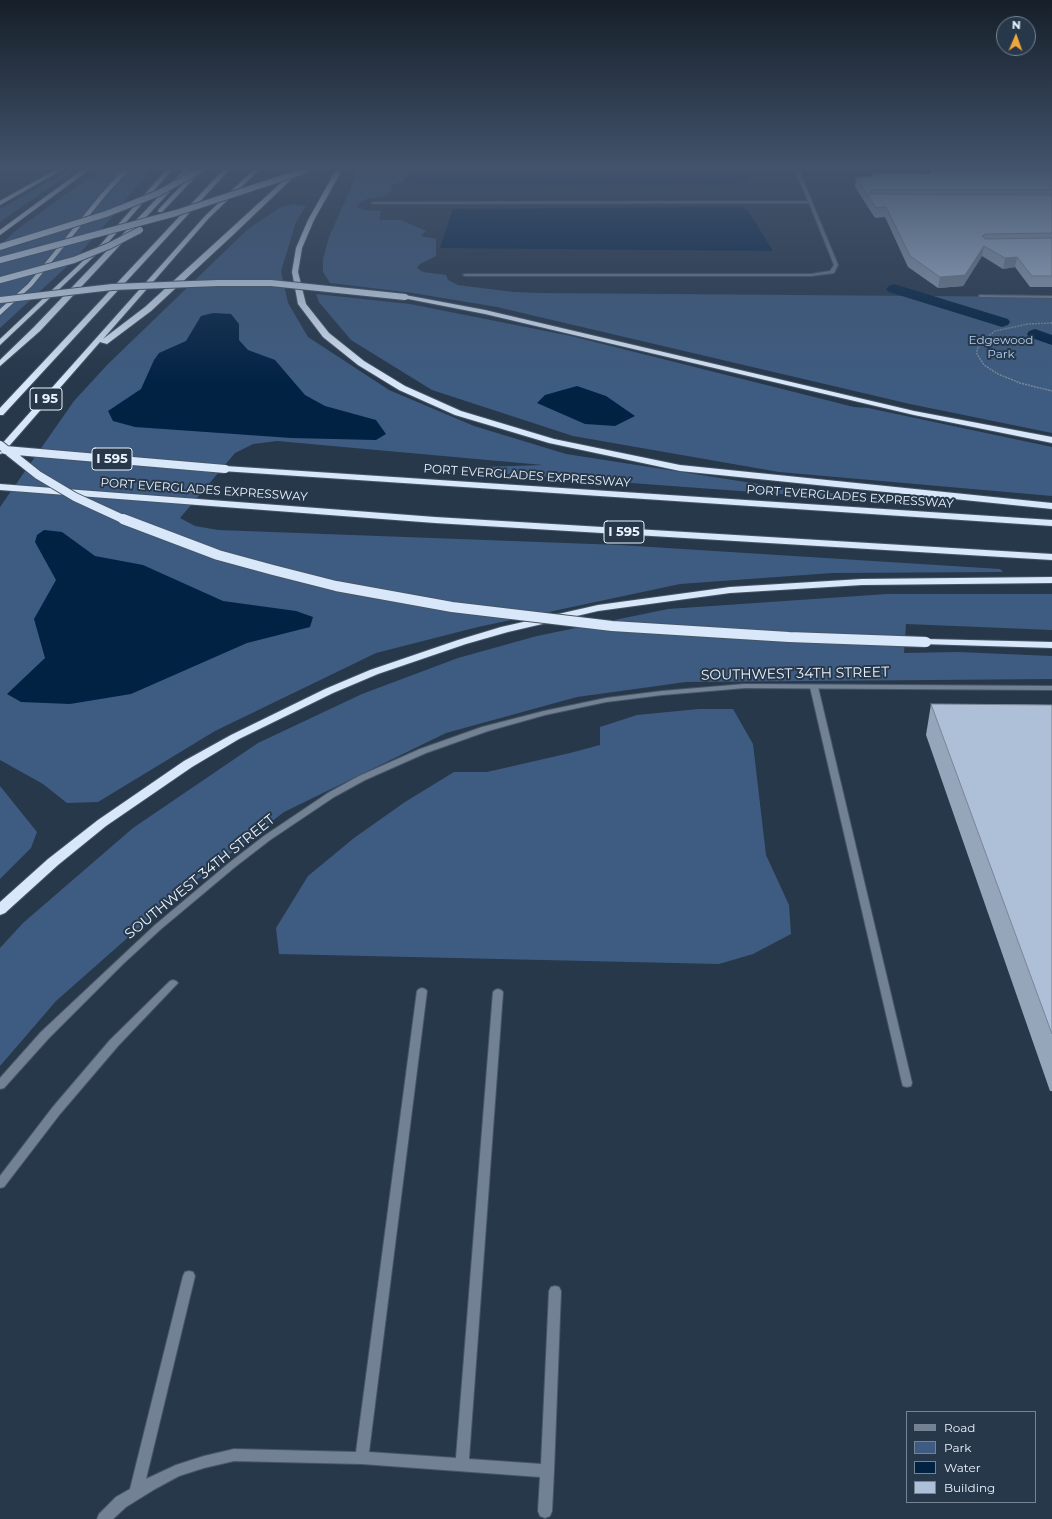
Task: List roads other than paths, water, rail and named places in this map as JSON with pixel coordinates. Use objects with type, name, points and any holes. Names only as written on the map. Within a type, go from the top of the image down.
[{"type":"highway","points":[[0,247],[20,241]]},
{"type":"highway","points":[[0,313],[35,279],[67,241]]},
{"type":"highway","points":[[0,260],[72,241]]},
{"type":"highway","points":[[0,343],[107,241]]},
{"type":"highway","points":[[0,280],[74,260],[119,241]]},
{"type":"highway","points":[[0,364],[37,329],[121,241]]},
{"type":"highway","points":[[0,413],[160,241]]},
{"type":"highway","name":"I 95","points":[[0,450],[186,241]]},
{"type":"highway","points":[[81,360],[148,309],[223,241]]},
{"type":"highway","points":[[302,241],[294,272],[302,304],[326,335],[361,363],[402,388],[458,413],[552,441],[680,468],[1052,506]]},
{"type":"highway","points":[[0,300],[112,287],[218,283],[271,283],[405,297],[507,318],[914,413],[1052,440]]},
{"type":"highway","points":[[0,445],[38,475],[75,497],[141,526],[218,555],[336,586],[452,607],[612,626],[759,636],[1052,645]]},
{"type":"highway","name":"PORT EVERGLADES EXPRESSWAY","points":[[0,450],[225,468],[654,498],[1052,523]]},
{"type":"highway","name":"PORT EVERGLADES EXPRESSWAY","points":[[0,487],[197,503],[614,531],[1052,557]]},
{"type":"highway","points":[[0,910],[53,862],[102,823],[188,764],[235,737],[329,691],[374,672],[462,642],[505,629],[598,608],[722,591],[839,583],[1052,580]]},
{"type":"street","points":[[465,275],[811,275],[832,272],[836,265],[826,241]]},
{"type":"street","points":[[980,296],[1052,297]]},
{"type":"street","points":[[814,687],[907,1083]]},
{"type":"street","name":"SOUTHWEST 34TH STREET","points":[[0,1085],[45,1035],[158,927],[267,838],[332,795],[391,764],[423,751],[485,729],[544,713],[606,700],[655,693],[717,688],[1052,688]]},
{"type":"street","points":[[0,1184],[56,1111],[114,1043],[173,983]]},
{"type":"street","points":[[362,1458],[422,991]]},
{"type":"street","points":[[462,1465],[498,992]]},
{"type":"street","points":[[136,1493],[189,1276]]},
{"type":"street","points":[[545,1511],[555,1292]]},
{"type":"street","points":[[104,1519],[121,1502],[176,1471],[234,1455],[362,1458],[547,1471]]},
{"type":"water","points":[[442,241],[767,241],[773,251],[440,248]]},
{"type":"water","points":[[213,313],[231,314],[239,324],[239,340],[248,350],[275,360],[305,395],[325,406],[376,420],[386,434],[376,440],[291,438],[135,427],[113,421],[108,411],[141,389],[154,360],[159,353],[186,341],[201,316]]},
{"type":"water","points":[[577,386],[606,396],[635,416],[615,426],[585,424],[537,403],[545,395]]},
{"type":"water","points":[[44,530],[62,532],[95,556],[143,565],[223,601],[296,611],[313,617],[310,627],[247,643],[131,694],[70,704],[21,702],[7,694],[45,658],[34,619],[56,580],[35,542],[37,535]]},
{"type":"waterway","points":[[894,289],[1002,322]]},
{"type":"waterway","points":[[1035,334],[1052,340]]},
{"type":"park label","name":"Edgewood Park","points":[[1001,347]]}]
